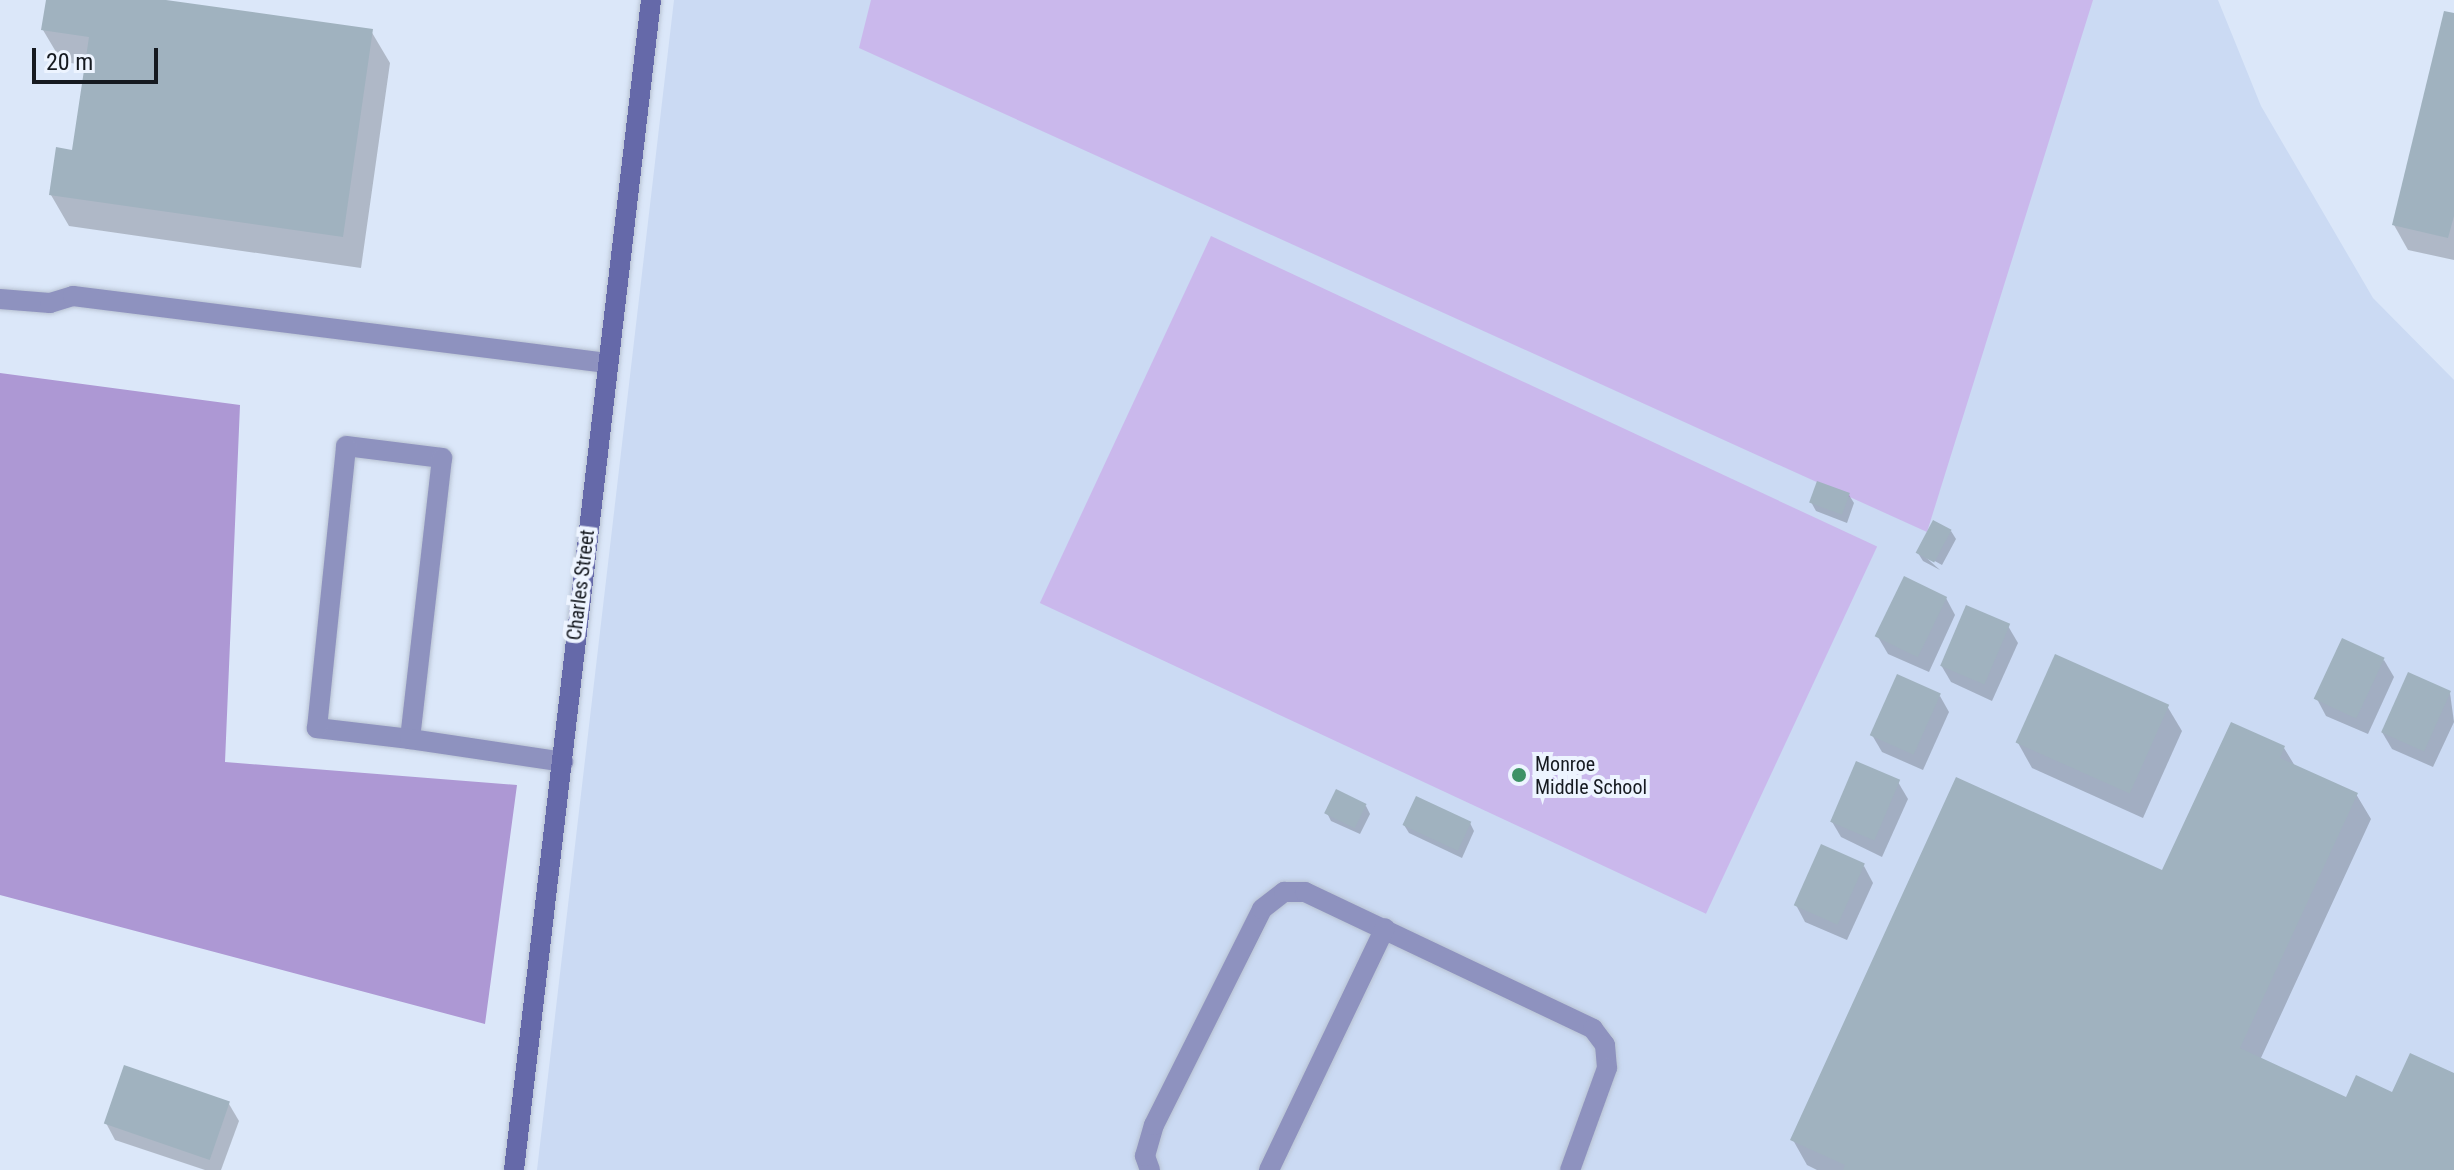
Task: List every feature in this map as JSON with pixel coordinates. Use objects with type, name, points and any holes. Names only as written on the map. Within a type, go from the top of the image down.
[{"type":"street","name":"Charles Street","points":[[514,1170],[651,0]]},
{"type":"lane","points":[[0,299],[50,303],[73,296],[607,363]]},
{"type":"lane","points":[[410,739],[442,458],[346,446],[317,728],[563,762]]},
{"type":"lane","points":[[1150,1170],[1145,1156],[1154,1125],[1262,909],[1284,892],[1305,892],[1593,1029],[1605,1045],[1607,1068],[1570,1170]]},
{"type":"lane","points":[[1269,1170],[1385,928]]},
{"type":"shaded area","name":"Monroe Middle School","points":[[674,0],[2218,0],[2261,106],[2373,298],[2454,380],[2454,1170],[537,1170]]},
{"type":"shaded area","points":[[871,0],[2093,0],[1927,532],[859,48]]},
{"type":"shaded area","points":[[1211,236],[1877,547],[1706,914],[1040,603]]},
{"type":"shaded area","points":[[0,373],[240,405],[225,762],[517,785],[485,1024],[0,895]]},
{"type":"building","points":[[46,0],[166,0],[373,29],[343,237],[49,195],[56,147],[72,150],[89,37],[41,30]]},
{"type":"building","points":[[2444,11],[2454,13],[2454,216],[2448,238],[2392,225]]},
{"type":"building","points":[[1817,481],[1850,493],[1842,515],[1809,503]]},
{"type":"building","points":[[1933,520],[1952,530],[1934,563],[1916,553]]},
{"type":"building","points":[[1904,576],[1947,597],[1918,657],[1875,636]]},
{"type":"building","points":[[1966,605],[2010,624],[1984,685],[1940,666]]},
{"type":"building","points":[[2342,638],[2385,658],[2356,719],[2314,699]]},
{"type":"building","points":[[2055,654],[2169,705],[2130,793],[2016,743]]},
{"type":"building","points":[[2408,672],[2451,691],[2424,751],[2381,732]]},
{"type":"building","points":[[1897,674],[1941,694],[1914,755],[1870,735]]},
{"type":"building","points":[[2231,722],[2285,746],[2280,758],[2358,793],[2240,1048],[2346,1097],[2356,1075],[2392,1092],[2410,1053],[2454,1073],[2454,1170],[1843,1170],[1845,1165],[1790,1140],[1956,777],[2162,870]]},
{"type":"building","points":[[1856,761],[1900,780],[1874,841],[1830,822]]},
{"type":"building","points":[[1336,789],[1367,804],[1355,828],[1324,813]]},
{"type":"building","points":[[1416,796],[1471,822],[1458,851],[1402,825]]},
{"type":"building","points":[[1821,844],[1865,864],[1838,925],[1794,905]]},
{"type":"building","points":[[124,1065],[230,1101],[210,1160],[104,1124]]},
{"type":"place","name":"Monroe Middle School","points":[[1519,775]]}]
